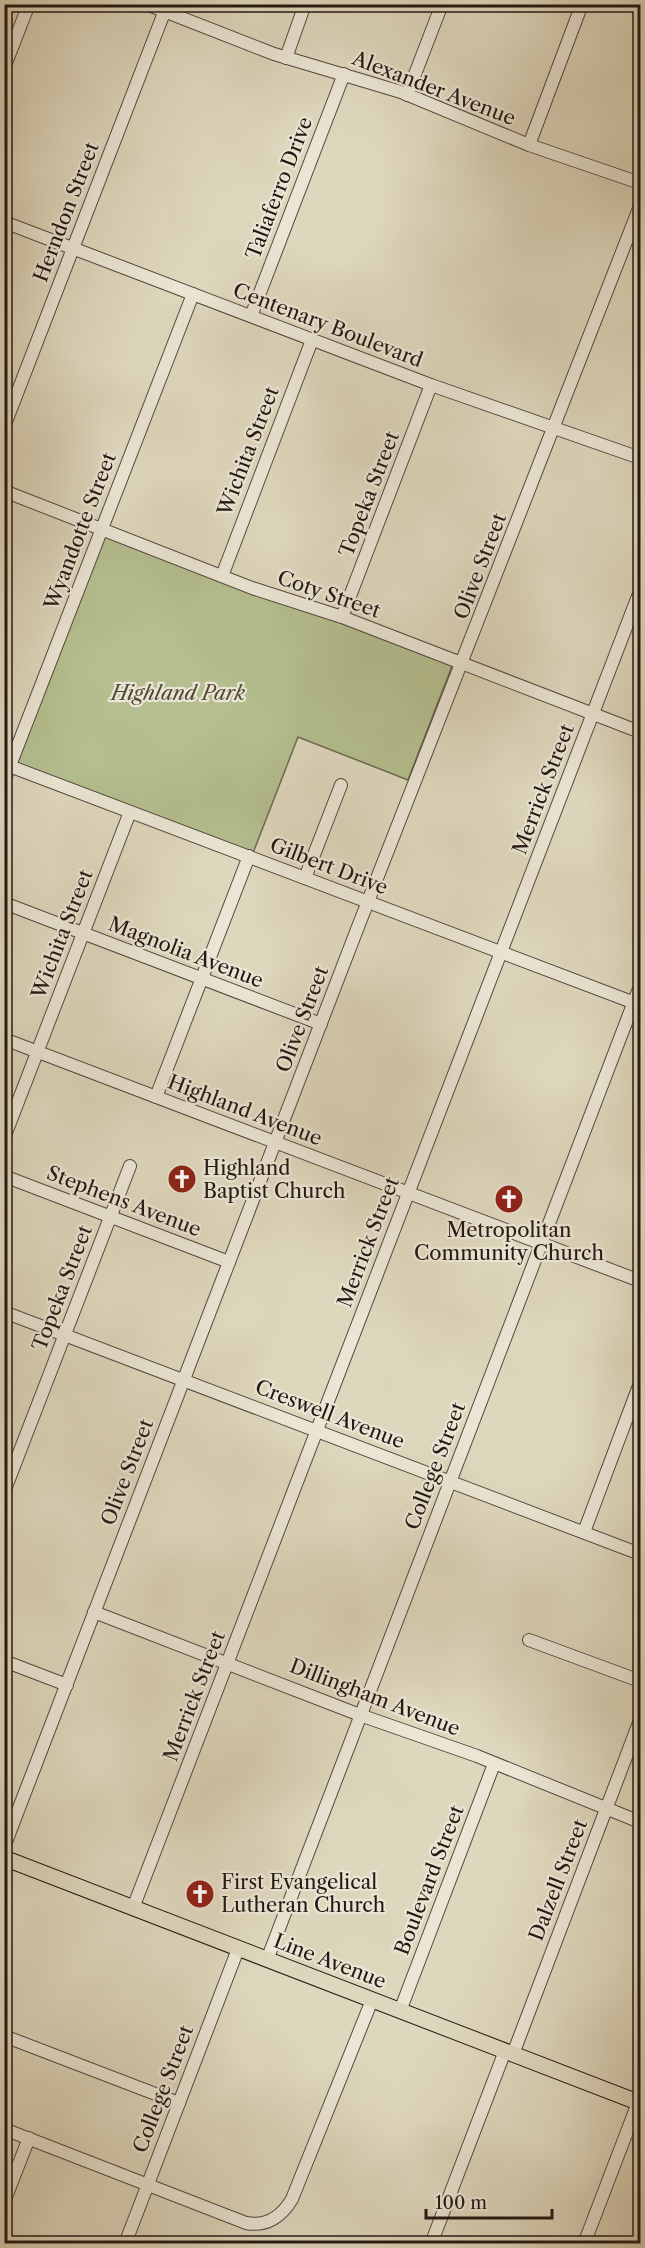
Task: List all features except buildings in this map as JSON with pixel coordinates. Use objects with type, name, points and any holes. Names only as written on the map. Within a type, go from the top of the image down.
[{"type":"main road","name":"Line Avenue","points":[[4,1858],[639,2103]]},
{"type":"street","points":[[4,68],[29,4]]},
{"type":"street","name":"Alexander Avenue","points":[[146,4],[165,8],[286,58],[407,95],[529,145],[640,183]]},
{"type":"street","points":[[286,58],[305,4]]},
{"type":"street","points":[[407,95],[441,4]]},
{"type":"street","points":[[529,145],[582,4]]},
{"type":"street","name":"Herndon Street","points":[[4,427],[165,8]]},
{"type":"street","name":"Taliaferro Drive","points":[[251,316],[344,74]]},
{"type":"street","name":"Olive Street","points":[[4,1847],[321,1024],[640,206]]},
{"type":"street","name":"Centenary Boulevard","points":[[4,222],[431,386],[640,458]]},
{"type":"street","name":"Wyandotte Street","points":[[4,782],[7,765],[193,294]]},
{"type":"street","name":"Wichita Street","points":[[222,576],[312,340]]},
{"type":"street","name":"Topeka Street","points":[[342,617],[431,386]]},
{"type":"street","name":"Coty Street","points":[[4,491],[276,597],[291,599],[342,617],[640,732]]},
{"type":"street","name":"Merrick Street","points":[[133,1908],[640,591]]},
{"type":"street","name":"Gilbert Drive","points":[[7,765],[637,1004]]},
{"type":"street","points":[[305,878],[341,785]]},
{"type":"street","name":"Wichita Street","points":[[4,1138],[130,812]]},
{"type":"street","points":[[156,1097],[249,856]]},
{"type":"street","name":"Magnolia Avenue","points":[[4,903],[321,1024]]},
{"type":"street","name":"College Street","points":[[267,1960],[542,1243],[637,1004],[640,986]]},
{"type":"street","name":"Highland Avenue","points":[[4,1039],[640,1281]]},
{"type":"street","name":"Topeka Street","points":[[4,1492],[130,1166]]},
{"type":"street","name":"Stephens Avenue","points":[[4,1176],[229,1262]]},
{"type":"street","name":"Creswell Avenue","points":[[4,1312],[640,1554]]},
{"type":"street","points":[[584,1532],[640,1383]]},
{"type":"street","name":"Dillingham Avenue","points":[[94,1612],[640,1822]]},
{"type":"street","points":[[529,1640],[640,1681]]},
{"type":"street","points":[[4,1661],[67,1685]]},
{"type":"street","name":"Dalzell Street","points":[[431,2244],[640,1720]]},
{"type":"street","name":"Boulevard Street","points":[[400,2011],[494,1764]]},
{"type":"street","name":"College Street","points":[[125,2244],[238,1949]]},
{"type":"street","points":[[4,2129],[246,2223],[265,2223],[279,2216],[292,2199],[372,2000]]},
{"type":"street","points":[[4,2036],[179,2103]]},
{"type":"street","points":[[584,2244],[639,2103]]},
{"type":"street","points":[[4,2202],[29,2138]]},
{"type":"street","points":[[284,2243],[298,2244]]},
{"type":"green space","name":"Highland Park","points":[[103,531],[452,666],[408,780],[298,737],[253,853],[15,763]]},
{"type":"place","name":"Highland Baptist Church","points":[[182,1179]]},
{"type":"place","name":"Metropolitan Community Church","points":[[509,1199]]},
{"type":"place","name":"First Evangelical Lutheran Church","points":[[200,1894]]}]
